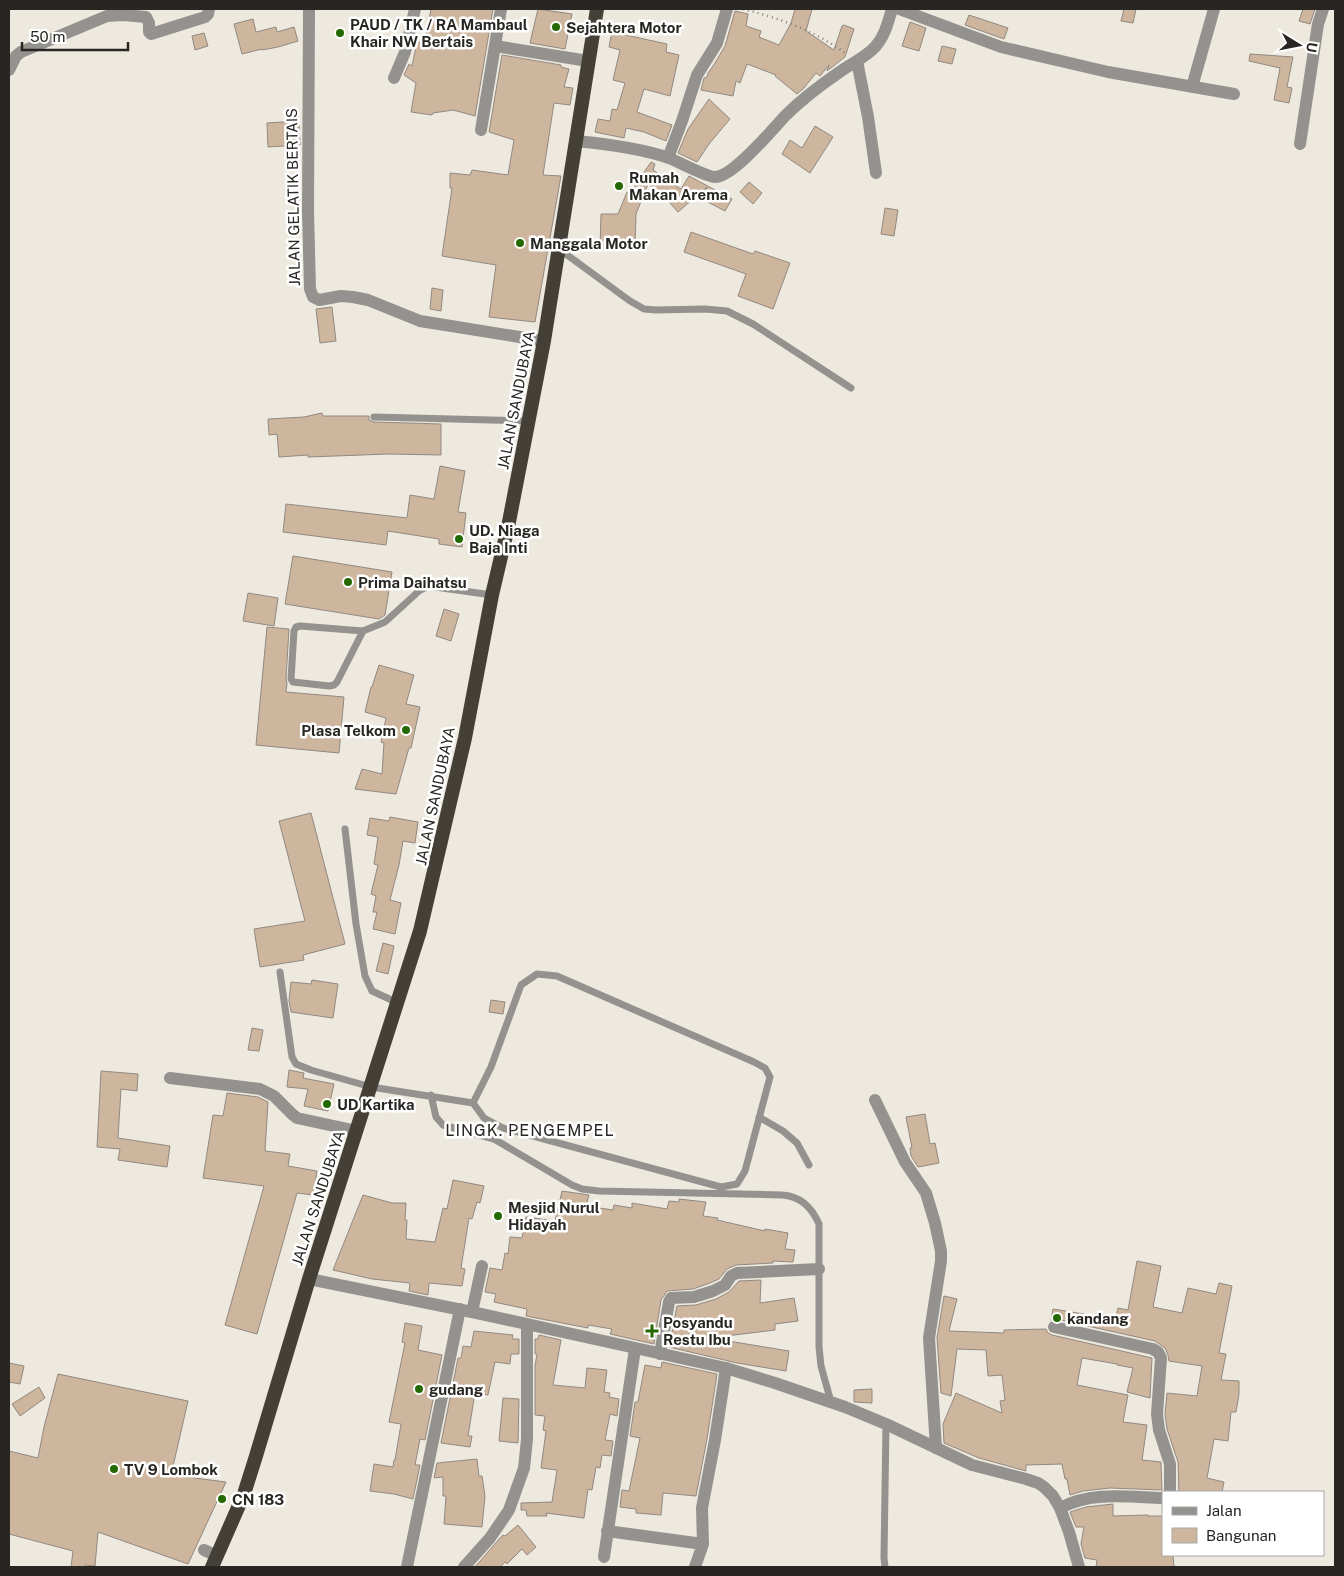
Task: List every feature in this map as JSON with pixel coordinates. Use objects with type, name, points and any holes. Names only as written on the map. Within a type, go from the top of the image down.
[{"type":"highway","name":"JALAN SANDUBAYA","points":[[215,1561],[244,1494],[309,1279],[420,932],[435,874],[492,595],[508,527],[544,341],[597,9]]},
{"type":"street","points":[[9,70],[16,56],[21,52],[102,18],[114,15],[146,17],[151,34],[205,17],[208,14],[208,9]]},
{"type":"street","name":"JALAN GELATIK BERTAIS","points":[[310,9],[308,212],[310,289],[312,295],[319,300],[341,296],[353,297],[368,300],[420,321],[544,341]]},
{"type":"street","points":[[394,78],[405,52],[415,9]]},
{"type":"street","points":[[481,130],[501,9]]},
{"type":"street","points":[[668,158],[697,75],[717,43],[727,9]]},
{"type":"street","points":[[576,141],[627,148],[668,158],[713,177],[721,176],[751,152],[794,107],[840,71],[875,48],[892,9]]},
{"type":"street","points":[[900,9],[1000,47],[1108,72],[1234,94]]},
{"type":"street","points":[[1192,87],[1214,9]]},
{"type":"street","points":[[1300,144],[1318,24],[1323,9]]},
{"type":"street","points":[[495,46],[588,61]]},
{"type":"street","points":[[857,61],[876,173]]},
{"type":"street","points":[[170,1078],[260,1089],[274,1096],[297,1118],[357,1132]]},
{"type":"street","points":[[875,1100],[905,1162],[926,1193],[941,1251],[929,1338],[936,1448]]},
{"type":"street","points":[[407,1567],[466,1310],[482,1266]]},
{"type":"street","points":[[660,1354],[671,1298],[694,1297],[713,1291],[725,1285],[735,1273],[813,1269]]},
{"type":"street","points":[[309,1279],[466,1310],[726,1368],[845,1407],[873,1418],[972,1465],[1038,1483],[1048,1490],[1060,1508],[1079,1567]]},
{"type":"street","points":[[464,1567],[490,1538],[509,1510],[524,1468],[527,1439],[527,1325]]},
{"type":"street","points":[[1054,1327],[1153,1349],[1158,1352],[1161,1358],[1156,1414],[1170,1464],[1170,1491]]},
{"type":"street","points":[[604,1558],[635,1349]]},
{"type":"street","points":[[695,1567],[703,1544],[702,1508],[726,1368]]},
{"type":"street","points":[[1060,1508],[1079,1500],[1095,1497],[1162,1498]]},
{"type":"street","points":[[607,1531],[703,1544]]},
{"type":"street","points":[[204,1550],[215,1561]]},
{"type":"lane","points":[[559,249],[630,301],[644,309],[727,311],[753,324],[851,388]]},
{"type":"lane","points":[[374,418],[528,421]]},
{"type":"lane","points":[[363,631],[334,685],[293,682],[291,679],[294,631],[296,627],[363,631],[386,622],[419,590],[428,586],[492,595]]},
{"type":"lane","points":[[346,828],[356,924],[365,976],[372,991],[398,1003]]},
{"type":"lane","points":[[280,972],[292,1057],[296,1064],[311,1070],[371,1086],[472,1103],[484,1118],[503,1128],[721,1187],[737,1184],[745,1171],[770,1076],[764,1068],[557,976],[537,974],[522,985],[490,1067],[472,1103]]},
{"type":"lane","points":[[428,1095],[436,1117],[443,1125],[494,1139],[582,1189],[782,1195],[797,1199],[805,1204],[819,1224],[813,1269],[821,1366],[831,1402]]},
{"type":"lane","points":[[759,1117],[783,1131],[798,1143],[809,1165]]},
{"type":"lane","points":[[886,1424],[884,1558],[886,1567]]},
{"type":"path","points":[[743,9],[800,28],[836,46],[857,61]]},
{"type":"building","points":[[431,9],[493,9],[475,116],[453,110],[433,113],[432,115],[411,112],[416,83],[404,75],[409,64],[412,66],[417,42],[425,43]]},
{"type":"building","points":[[538,9],[572,14],[565,49],[530,43]]},
{"type":"building","points":[[795,9],[812,9],[806,31],[834,50],[842,26],[854,29],[845,57],[827,71],[829,65],[820,76],[816,73],[797,94],[776,75],[747,64],[740,83],[736,81],[733,96],[701,90],[704,78],[707,77],[725,46],[735,11],[748,14],[746,26],[761,31],[759,37],[779,45],[791,23]]},
{"type":"building","points":[[1124,9],[1136,9],[1133,23],[1121,21]]},
{"type":"building","points":[[1303,9],[1315,9],[1310,24],[1299,21]]},
{"type":"building","points":[[969,15],[1008,28],[1004,39],[965,25]]},
{"type":"building","points":[[253,19],[256,32],[276,27],[277,32],[294,27],[298,41],[242,54],[234,24]]},
{"type":"building","points":[[910,22],[926,28],[919,51],[902,46]]},
{"type":"building","points":[[612,32],[667,44],[666,52],[679,55],[670,96],[644,89],[637,112],[672,125],[666,141],[644,132],[626,128],[624,138],[595,132],[598,119],[610,121],[612,109],[617,110],[625,83],[613,80],[620,50],[609,47]]},
{"type":"building","points":[[204,33],[208,46],[195,50],[192,36]]},
{"type":"building","points":[[942,46],[956,49],[952,64],[938,61]]},
{"type":"building","points":[[1250,54],[1293,57],[1287,87],[1292,88],[1289,103],[1274,100],[1280,68],[1249,61]]},
{"type":"building","points":[[502,55],[561,65],[561,67],[569,69],[564,87],[573,88],[570,105],[554,103],[543,175],[561,176],[535,322],[489,317],[496,265],[442,256],[452,188],[450,188],[450,173],[470,175],[472,170],[508,175],[514,140],[489,132]]},
{"type":"building","points":[[709,99],[730,119],[697,162],[678,153],[688,129]]},
{"type":"building","points":[[299,121],[300,145],[268,147],[267,123]]},
{"type":"building","points":[[815,126],[833,137],[810,173],[782,154],[790,140],[802,148]]},
{"type":"building","points":[[651,162],[655,164],[653,170],[681,189],[689,176],[732,199],[725,211],[702,199],[707,187],[678,212],[660,192],[648,184],[636,214],[635,249],[600,248],[601,214],[618,214],[627,192],[630,193]]},
{"type":"building","points":[[749,182],[762,193],[753,204],[740,192]]},
{"type":"building","points":[[885,208],[898,210],[894,236],[881,234]]},
{"type":"building","points":[[691,232],[753,254],[755,251],[790,263],[773,309],[738,296],[746,274],[684,252]]},
{"type":"building","points":[[432,288],[443,290],[441,311],[430,309]]},
{"type":"building","points":[[332,307],[336,341],[320,343],[316,309]]},
{"type":"building","points":[[322,413],[323,416],[369,416],[369,420],[374,422],[441,424],[441,455],[389,454],[308,457],[308,455],[279,457],[277,434],[269,435],[268,419],[304,417]]},
{"type":"building","points":[[440,466],[465,471],[458,512],[466,513],[462,547],[439,544],[439,539],[388,531],[386,545],[283,532],[286,504],[407,518],[410,495],[434,499]]},
{"type":"building","points":[[293,556],[392,572],[385,615],[379,619],[285,604]]},
{"type":"building","points":[[248,593],[278,598],[274,626],[243,621]]},
{"type":"building","points":[[444,609],[459,614],[451,641],[436,636]]},
{"type":"building","points":[[267,627],[289,629],[286,692],[344,697],[339,753],[256,745]]},
{"type":"building","points":[[379,665],[414,675],[406,704],[420,707],[411,748],[409,748],[396,794],[355,789],[362,769],[382,774],[384,743],[381,742],[386,718],[365,712]]},
{"type":"building","points":[[311,813],[345,944],[303,955],[304,960],[260,967],[254,929],[305,921],[279,821]]},
{"type":"building","points":[[390,817],[418,822],[415,843],[403,841],[390,900],[401,903],[395,934],[373,929],[377,912],[373,912],[376,896],[371,894],[378,865],[374,864],[378,837],[367,835],[370,818],[389,821]]},
{"type":"building","points":[[383,943],[394,946],[388,974],[376,971]]},
{"type":"building","points":[[312,980],[338,984],[333,1018],[291,1012],[289,1001],[291,982],[311,984]]},
{"type":"building","points":[[491,1000],[505,1002],[503,1014],[489,1012]]},
{"type":"building","points":[[252,1028],[263,1030],[259,1051],[248,1050]]},
{"type":"building","points":[[289,1070],[304,1073],[303,1078],[334,1084],[328,1111],[304,1106],[308,1089],[287,1087]]},
{"type":"building","points":[[101,1071],[138,1074],[137,1091],[121,1089],[118,1138],[170,1146],[167,1167],[118,1160],[120,1149],[97,1147]]},
{"type":"building","points":[[227,1093],[258,1097],[268,1102],[265,1151],[290,1154],[288,1166],[317,1171],[313,1195],[297,1193],[257,1334],[225,1325],[264,1186],[203,1178],[213,1115],[223,1116]]},
{"type":"building","points":[[925,1114],[930,1144],[935,1143],[939,1163],[918,1167],[911,1156],[910,1148],[912,1148],[906,1117]]},
{"type":"building","points":[[453,1180],[484,1186],[480,1203],[477,1202],[472,1219],[469,1218],[461,1268],[465,1269],[462,1286],[429,1283],[428,1295],[409,1291],[410,1283],[372,1279],[333,1270],[363,1195],[392,1203],[406,1203],[406,1239],[435,1242],[443,1208],[447,1209]]},
{"type":"building","points":[[562,1191],[589,1195],[586,1206],[613,1210],[614,1205],[632,1208],[632,1203],[667,1209],[669,1201],[679,1202],[679,1199],[706,1202],[703,1216],[718,1218],[717,1220],[765,1231],[765,1229],[788,1233],[785,1249],[795,1250],[793,1262],[773,1261],[773,1263],[736,1265],[727,1269],[719,1279],[710,1283],[693,1289],[667,1291],[661,1300],[654,1344],[610,1334],[612,1329],[588,1325],[588,1328],[526,1316],[527,1309],[494,1302],[496,1294],[485,1292],[490,1268],[502,1270],[505,1253],[508,1254],[510,1237],[522,1238],[526,1217],[555,1221]]},
{"type":"building","points":[[1137,1261],[1161,1266],[1153,1307],[1182,1313],[1188,1288],[1216,1294],[1219,1283],[1232,1286],[1219,1353],[1226,1354],[1221,1380],[1239,1381],[1239,1394],[1236,1412],[1231,1412],[1228,1441],[1214,1439],[1207,1478],[1224,1482],[1222,1491],[1179,1491],[1178,1462],[1167,1429],[1165,1414],[1167,1393],[1197,1396],[1202,1366],[1169,1361],[1165,1348],[1155,1341],[1056,1319],[1051,1320],[1053,1309],[1096,1316],[1096,1313],[1116,1316],[1118,1308],[1128,1310]]},
{"type":"building","points":[[761,1280],[760,1303],[794,1298],[798,1321],[775,1324],[775,1330],[710,1338],[789,1351],[786,1371],[737,1363],[669,1347],[677,1306],[696,1305],[716,1299],[729,1292],[739,1281]]},
{"type":"building","points":[[944,1296],[957,1299],[949,1331],[1004,1333],[1004,1330],[1046,1329],[1052,1335],[1152,1358],[1150,1398],[1127,1392],[1133,1368],[1117,1364],[1082,1358],[1077,1385],[1128,1395],[1123,1422],[1147,1425],[1142,1460],[1161,1462],[1162,1490],[1110,1488],[1083,1491],[1070,1495],[1062,1464],[1026,1465],[1026,1471],[979,1458],[944,1443],[943,1424],[956,1393],[1002,1413],[1000,1401],[1005,1400],[1002,1375],[988,1376],[986,1350],[957,1349],[951,1396],[941,1393],[937,1338]]},
{"type":"building","points":[[405,1323],[422,1326],[418,1350],[442,1355],[425,1440],[420,1439],[415,1465],[420,1465],[413,1499],[370,1491],[374,1464],[393,1467],[395,1460],[401,1424],[389,1422],[405,1343],[402,1342]]},
{"type":"building","points":[[474,1331],[513,1335],[512,1339],[519,1339],[519,1354],[511,1354],[510,1364],[495,1362],[488,1395],[475,1393],[468,1436],[472,1436],[470,1447],[441,1443],[458,1358],[461,1358],[463,1346],[471,1347]]},
{"type":"building","points":[[539,1335],[561,1340],[553,1385],[585,1388],[587,1368],[607,1370],[604,1392],[610,1393],[609,1397],[619,1399],[617,1416],[610,1414],[605,1440],[613,1441],[611,1456],[602,1455],[600,1468],[596,1467],[592,1490],[588,1489],[584,1518],[546,1513],[547,1516],[527,1516],[526,1510],[521,1510],[521,1503],[552,1502],[557,1470],[541,1468],[546,1431],[543,1430],[545,1416],[535,1415],[535,1366],[537,1354],[535,1354],[535,1339],[538,1339]]},
{"type":"building","points":[[662,1362],[717,1374],[707,1439],[696,1496],[663,1493],[661,1515],[636,1513],[636,1509],[620,1507],[622,1490],[629,1491],[640,1438],[630,1436],[635,1402],[638,1402],[645,1365],[661,1368]]},
{"type":"building","points":[[9,1363],[24,1366],[20,1384],[9,1382]]},
{"type":"building","name":"TV 9 Lombok","points":[[58,1374],[188,1401],[171,1475],[226,1482],[188,1564],[98,1532],[95,1566],[71,1567],[73,1551],[9,1534],[9,1451],[38,1458]]},
{"type":"building","points":[[39,1387],[45,1398],[20,1416],[12,1404]]},
{"type":"building","points":[[872,1389],[872,1403],[854,1402],[854,1390]]},
{"type":"building","points":[[503,1398],[519,1399],[518,1443],[499,1441]]},
{"type":"building","points":[[477,1459],[479,1476],[482,1476],[485,1496],[482,1527],[444,1524],[446,1496],[443,1496],[443,1477],[434,1478],[437,1463]]},
{"type":"building","points":[[1113,1504],[1113,1516],[1162,1516],[1162,1556],[1173,1556],[1174,1567],[1096,1567],[1097,1560],[1085,1558],[1081,1544],[1084,1527],[1076,1527],[1070,1512],[1086,1507]]},
{"type":"building","points":[[518,1525],[536,1547],[527,1555],[522,1549],[507,1564],[505,1562],[500,1567],[475,1567],[503,1535],[505,1536]]},
{"type":"place","name":"Sejahtera Motor","points":[[556,27]]},
{"type":"place","name":"PAUD / TK / RA Mambaul Khair NW Bertais","points":[[340,33]]},
{"type":"place","name":"Rumah Makan Arema","points":[[619,186]]},
{"type":"place","name":"Manggala Motor","points":[[520,243]]},
{"type":"place","name":"UD. Niaga Baja Inti","points":[[459,539]]},
{"type":"place","name":"Prima Daihatsu","points":[[348,582]]},
{"type":"place","name":"Plasa Telkom","points":[[406,730]]},
{"type":"place","name":"UD Kartika","points":[[327,1104]]},
{"type":"place","name":"Mesjid Nurul Hidayah","points":[[498,1216]]},
{"type":"place","name":"kandang","points":[[1057,1318]]},
{"type":"place","name":"Posyandu Restu Ibu","points":[[652,1331]]},
{"type":"place","name":"gudang","points":[[419,1389]]},
{"type":"place","name":"TV 9 Lombok","points":[[114,1469]]},
{"type":"place","name":"CN 183","points":[[222,1499]]},
{"type":"district","name":"LINGK. PENGEMPEL","points":[[530,1130]]}]
